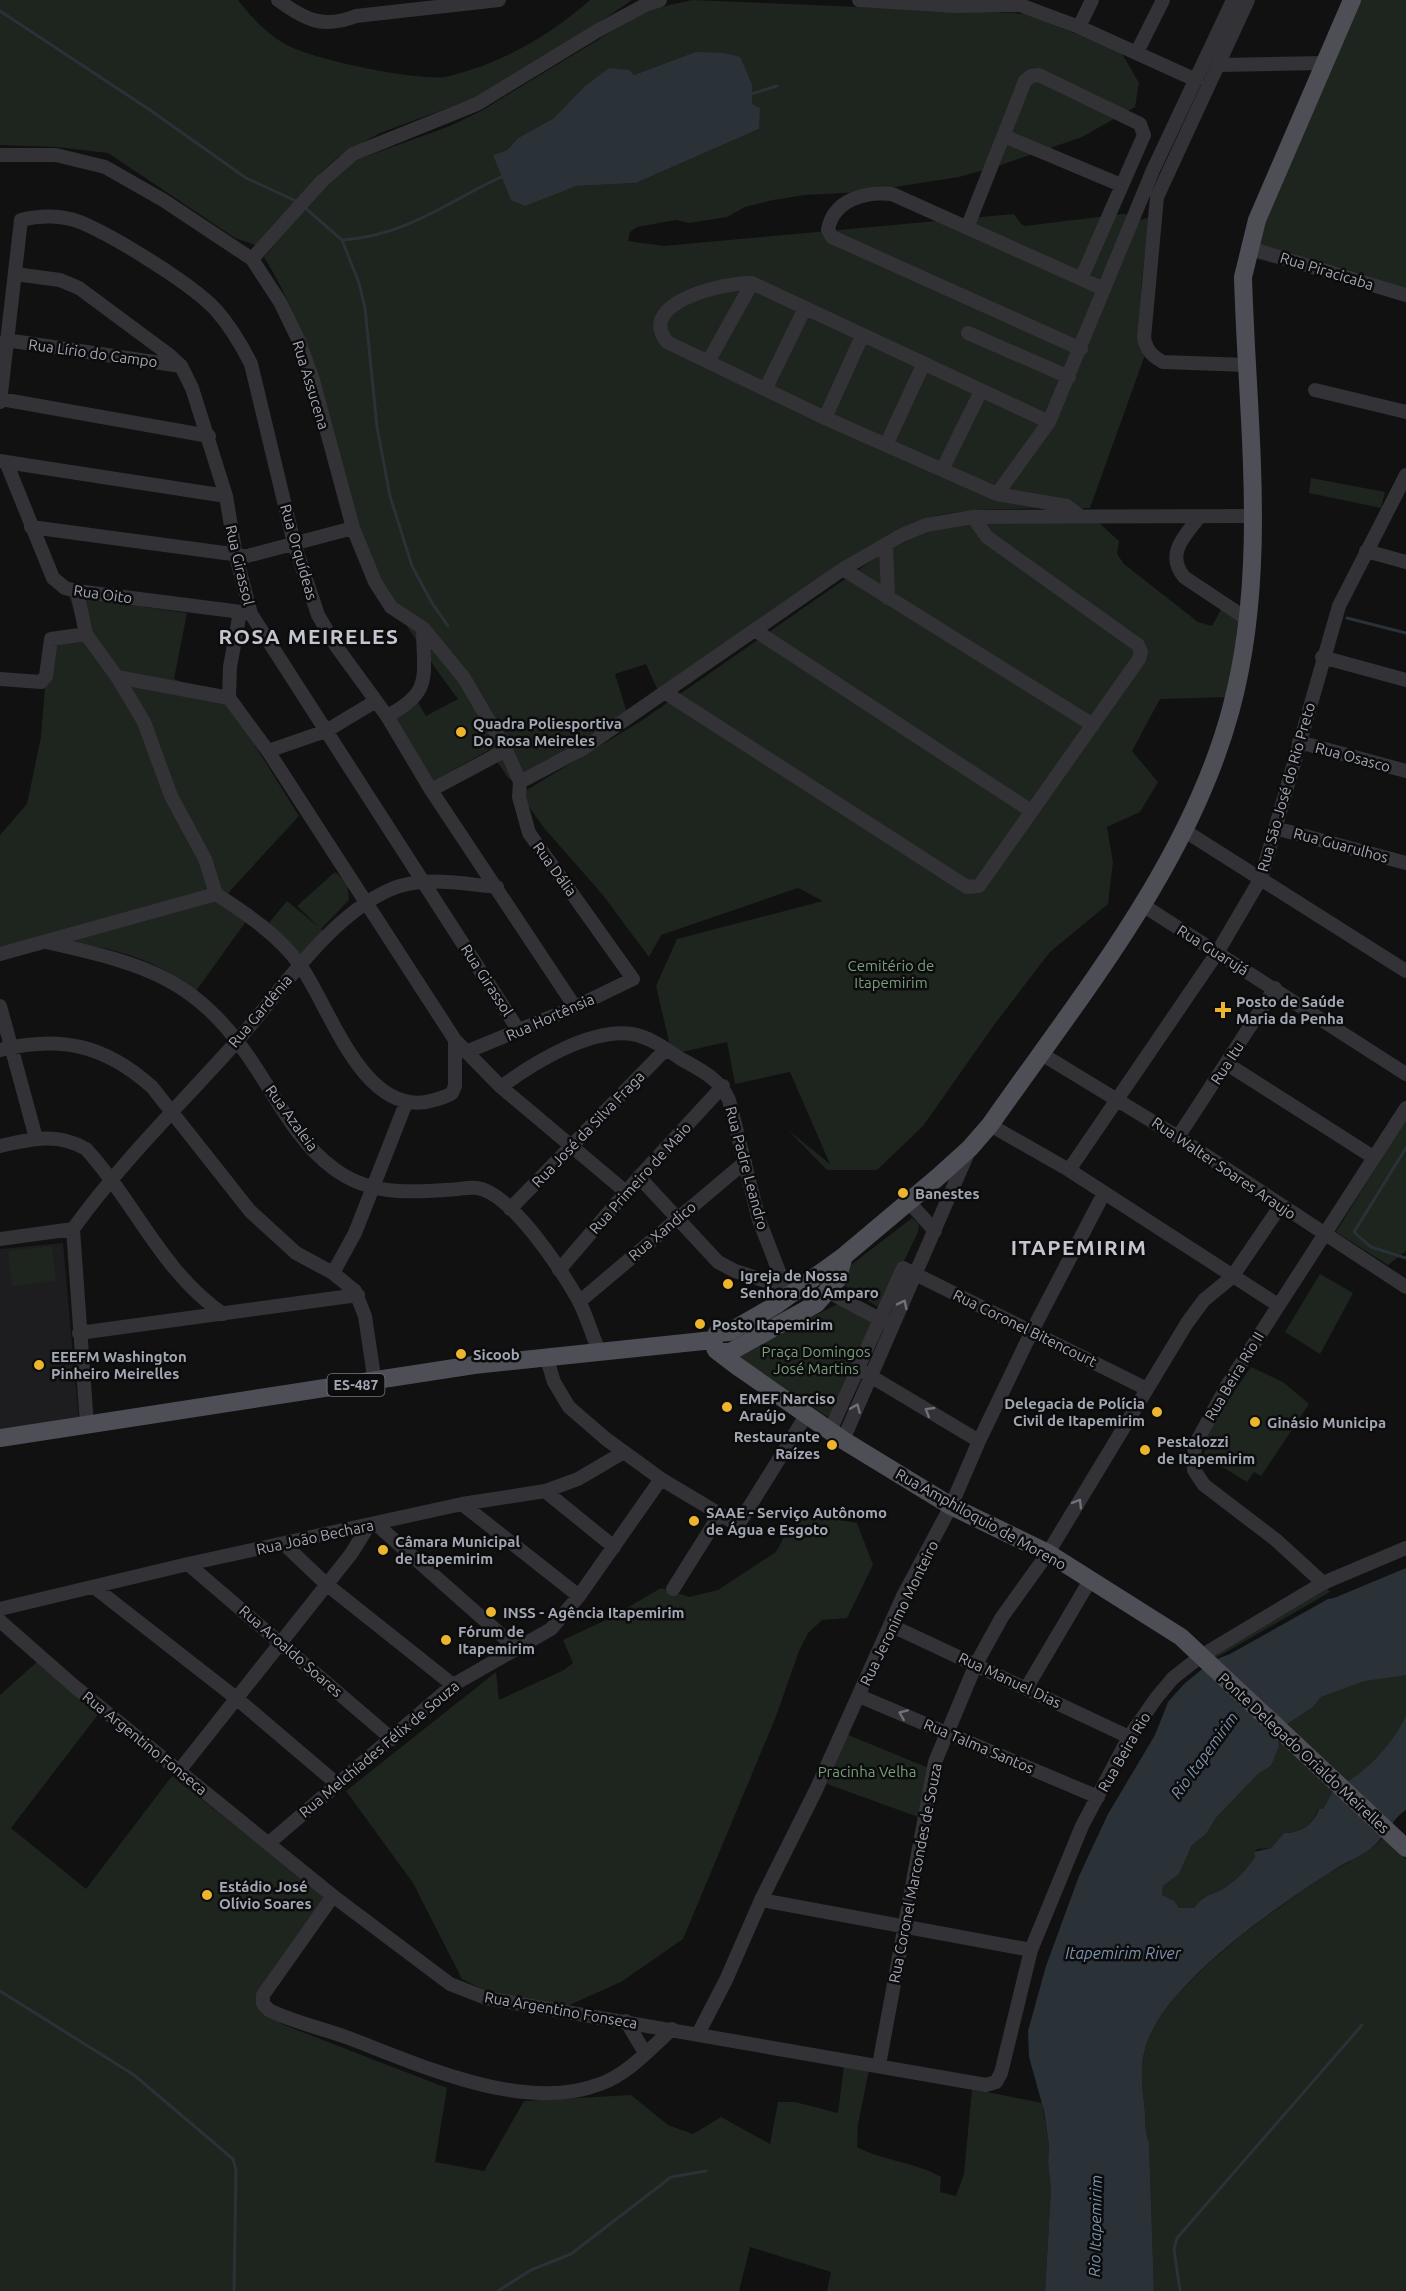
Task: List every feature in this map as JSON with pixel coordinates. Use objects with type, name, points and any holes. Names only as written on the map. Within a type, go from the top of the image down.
[{"type":"main road","points":[[724,1343],[791,1289],[844,1256],[970,1148],[990,1125],[1040,1053],[1141,904],[1185,831],[1200,798],[1231,708],[1247,619],[1254,516],[1243,278],[1249,248],[1257,220],[1352,0]]},
{"type":"main road","points":[[724,1343],[786,1322],[816,1304],[829,1292],[837,1280],[844,1256]]},
{"type":"main road","name":"ES-487","points":[[0,1438],[375,1383],[474,1365],[599,1352],[724,1343]]},
{"type":"main road","name":"Rua Amphiloquio de Moreno","points":[[724,1343],[807,1414],[836,1435],[951,1506],[1048,1553],[1089,1582],[1181,1636],[1203,1659]]},
{"type":"main road","name":"Ponte Delegado Orialdo Meirelles","points":[[1203,1659],[1404,1846]]},
{"type":"street","points":[[278,0],[302,17],[339,23],[356,16],[446,3],[499,0]]},
{"type":"street","points":[[252,259],[322,181],[353,154],[477,104],[645,2],[660,0]]},
{"type":"street","points":[[859,0],[1021,2],[1196,80]]},
{"type":"street","points":[[1079,27],[1092,0]]},
{"type":"street","points":[[1137,52],[1163,0]]},
{"type":"street","points":[[997,494],[1049,422],[1153,170],[1233,0]]},
{"type":"street","points":[[1156,197],[1248,0]]},
{"type":"street","points":[[1218,65],[1323,63]]},
{"type":"street","points":[[967,228],[1025,81],[1031,76],[1039,75],[1140,124],[1144,135],[1081,279]]},
{"type":"street","points":[[1004,136],[1121,185]]},
{"type":"street","name":"Rua Assucena","points":[[0,154],[56,155],[105,167],[163,200],[252,259],[280,302],[298,339],[313,380],[353,528],[372,575],[391,607],[423,628]]},
{"type":"street","points":[[1153,170],[1156,197],[1144,338],[1146,348],[1153,357],[1163,362],[1247,365]]},
{"type":"street","points":[[1081,349],[832,237],[828,230],[840,206],[850,200],[880,193],[892,194],[1104,290]]},
{"type":"street","name":"Rua Orquídeas","points":[[15,274],[21,220],[54,217],[79,222],[132,250],[214,309],[238,337],[251,364],[294,543],[318,615],[387,716],[431,790],[575,1007]]},
{"type":"street","name":"Rua Piracicaba","points":[[1249,248],[1406,295]]},
{"type":"street","points":[[15,274],[0,401],[208,436]]},
{"type":"street","name":"Rua Girassol","points":[[15,274],[60,280],[79,288],[181,366],[192,388],[226,496],[246,613],[326,731],[519,1031]]},
{"type":"street","points":[[708,362],[752,283]]},
{"type":"street","points":[[1049,422],[752,283],[730,284],[693,294],[673,305],[666,315],[661,331],[667,342],[825,418],[942,470],[997,494],[1067,506],[1080,516]]},
{"type":"street","points":[[766,388],[805,308]]},
{"type":"street","points":[[968,333],[1069,377]]},
{"type":"street","points":[[825,418],[862,336]]},
{"type":"street","name":"Rua Lírio do Campo","points":[[6,340],[181,366]]},
{"type":"street","points":[[886,445],[924,363]]},
{"type":"street","points":[[1315,390],[1406,411]]},
{"type":"street","points":[[942,470],[981,391]]},
{"type":"street","points":[[3,461],[226,496]]},
{"type":"street","name":"Rua Oito","points":[[3,461],[53,578],[65,588],[246,613]]},
{"type":"street","name":"Rua São José do Rio Preto","points":[[1069,1170],[1217,953],[1261,878],[1322,657],[1339,606],[1406,475]]},
{"type":"street","points":[[1200,516],[1177,545],[1177,568],[1184,577],[1247,619]]},
{"type":"street","points":[[520,782],[565,760],[756,632],[843,569],[886,544],[926,525],[973,517],[1254,516]]},
{"type":"street","points":[[666,693],[967,887],[979,886],[1139,659],[1141,652],[1138,645],[987,537],[973,517]]},
{"type":"street","points":[[31,527],[236,556],[261,553],[353,528]]},
{"type":"street","points":[[886,544],[888,598]]},
{"type":"street","points":[[1366,551],[1406,562]]},
{"type":"street","points":[[843,569],[1093,724]]},
{"type":"street","points":[[77,591],[86,634],[117,677],[144,722],[171,796],[205,859],[216,894],[271,934],[300,964],[364,1073],[392,1096],[406,1103],[430,1101],[452,1093],[455,1086],[455,1040]]},
{"type":"street","points":[[246,613],[230,667],[229,698],[268,751],[455,1040],[501,1087],[626,1192]]},
{"type":"street","points":[[387,716],[410,703],[422,689],[423,628]]},
{"type":"street","name":"Rua Dália","points":[[423,628],[464,678],[506,750],[520,782],[519,797],[529,833],[633,979]]},
{"type":"street","points":[[756,632],[1031,811]]},
{"type":"street","points":[[0,679],[41,682],[45,675],[51,639],[86,634]]},
{"type":"street","points":[[1322,657],[1406,680]]},
{"type":"street","points":[[117,677],[229,698]]},
{"type":"street","points":[[268,751],[326,731],[376,701]]},
{"type":"street","name":"Rua Osasco","points":[[1299,742],[1406,771]]},
{"type":"street","points":[[431,790],[506,750]]},
{"type":"street","name":"Rua Guarulhos","points":[[1275,828],[1406,862]]},
{"type":"street","points":[[1185,831],[1406,971]]},
{"type":"street","name":"Rua Gardênia","points":[[73,1230],[111,1181],[238,1039],[300,964],[366,904],[390,890],[423,881],[497,887]]},
{"type":"street","points":[[0,954],[216,894]]},
{"type":"street","name":"Rua Guarujá","points":[[1141,904],[1406,1074]]},
{"type":"street","name":"Rua Azaleia","points":[[46,942],[105,956],[163,975],[193,995],[238,1039],[291,1122],[314,1150],[342,1174],[374,1188],[398,1193],[479,1188],[510,1209],[531,1230],[579,1302],[599,1352]]},
{"type":"street","name":"Rua Hortênsia","points":[[466,1052],[575,1007],[633,979]]},
{"type":"street","name":"Rua Itu","points":[[1178,1137],[1275,988]]},
{"type":"street","points":[[0,1006],[6,1049],[36,1138]]},
{"type":"street","name":"Rua Padre Leandro","points":[[501,1087],[534,1065],[597,1036],[633,1035],[648,1039],[666,1049],[723,1086],[734,1118],[759,1220],[791,1289]]},
{"type":"street","points":[[6,1049],[42,1043],[64,1043],[113,1056],[152,1087],[250,1211],[296,1253],[333,1273],[358,1295],[365,1316],[375,1383]]},
{"type":"street","name":"Rua José da Silva Fraga","points":[[510,1209],[666,1049]]},
{"type":"street","name":"Rua Walter Soares Araujo","points":[[1040,1053],[1119,1098],[1406,1287]]},
{"type":"street","points":[[1227,1064],[1373,1157]]},
{"type":"street","name":"Rua Primeiro de Maio","points":[[559,1270],[639,1177],[723,1086]]},
{"type":"street","points":[[333,1273],[355,1233],[406,1103]]},
{"type":"street","name":"Rua Beira Rio II","points":[[1323,1583],[1276,1540],[1214,1494],[1194,1470],[1197,1441],[1228,1384],[1406,1108]]},
{"type":"street","points":[[990,1125],[1069,1170],[1278,1305]]},
{"type":"street","points":[[0,1146],[36,1138],[60,1138],[79,1145],[98,1161],[174,1269],[194,1291],[223,1314]]},
{"type":"street","points":[[836,1435],[864,1372],[892,1325],[917,1275],[970,1148]]},
{"type":"street","name":"Rua Xandico","points":[[579,1302],[745,1162]]},
{"type":"street","points":[[639,1177],[718,1262],[735,1271],[791,1289]]},
{"type":"street","name":"Rua Jeronimo Monteiro","points":[[698,2034],[816,1790],[890,1625],[951,1506],[979,1441],[1032,1331],[1104,1193]]},
{"type":"street","points":[[908,1201],[935,1231]]},
{"type":"street","name":"Rua Coronel Marcondes de Souza","points":[[879,2065],[932,1773],[976,1664],[1002,1617],[1048,1553],[1199,1306],[1232,1277],[1281,1205]]},
{"type":"street","points":[[0,1239],[73,1230],[87,1425]]},
{"type":"street","name":"Rua Coronel Bitencourt","points":[[879,1319],[903,1268],[1147,1389]]},
{"type":"street","points":[[829,1292],[892,1325]]},
{"type":"street","points":[[79,1333],[358,1295]]},
{"type":"street","points":[[864,1372],[879,1319]]},
{"type":"street","points":[[547,1359],[554,1382],[569,1407],[661,1479],[738,1525],[807,1414]]},
{"type":"street","points":[[864,1372],[979,1441]]},
{"type":"street","name":"Rua João Bechara","points":[[0,1609],[188,1564],[462,1504],[545,1491],[578,1479],[624,1452]]},
{"type":"street","name":"Rua Melchíades Félix de Souza","points":[[269,1843],[336,1783],[392,1739],[453,1685],[515,1647],[551,1629],[579,1596],[661,1479]]},
{"type":"street","points":[[545,1491],[614,1547]]},
{"type":"street","points":[[462,1504],[579,1596]]},
{"type":"street","points":[[673,1589],[720,1514]]},
{"type":"street","points":[[179,1771],[372,1525],[515,1647]]},
{"type":"street","points":[[284,1544],[326,1584],[453,1685]]},
{"type":"street","name":"Rua Beira Rio","points":[[996,2082],[1004,2065],[1018,1995],[1031,1950],[1082,1827],[1129,1737],[1173,1678],[1323,1583],[1406,1548]]},
{"type":"street","name":"Rua Aroaldo Soares","points":[[188,1564],[392,1739]]},
{"type":"street","points":[[1027,1687],[1089,1582]]},
{"type":"street","points":[[94,1587],[236,1698],[336,1783]]},
{"type":"street","name":"Rua Argentino Fonseca","points":[[0,1621],[74,1686],[333,1896],[433,1972],[468,1992],[486,1998],[879,2065],[980,2085],[996,2082]]},
{"type":"street","name":"Rua Manuel Dias","points":[[890,1625],[1027,1687],[1129,1737]]},
{"type":"street","name":"Rua Talma Santos","points":[[859,1696],[1098,1797]]},
{"type":"street","points":[[333,1896],[263,1995],[263,2004],[269,2010],[466,2081],[509,2091],[553,2091],[591,2087],[616,2077],[672,2029]]},
{"type":"street","points":[[761,1900],[1031,1950]]},
{"type":"street","points":[[626,2022],[645,2053]]},
{"type":"shaded area","name":"EEEFM Washington Pinheiro Meirelles","points":[[63,1243],[79,1421],[0,1432],[0,1249]]},
{"type":"green space","points":[[0,0],[238,0],[265,30],[278,40],[298,50],[366,68],[436,77],[450,76],[470,70],[525,46],[558,25],[590,0],[632,0],[588,30],[475,98],[380,133],[338,157],[321,172],[258,246],[235,238],[108,153],[56,147],[0,145]]},
{"type":"green space","points":[[692,0],[1027,14],[1121,52],[1139,83],[1135,107],[1082,137],[959,177],[862,192],[805,195],[745,207],[727,217],[689,223],[676,220],[637,227],[630,232],[628,241],[664,246],[1014,214],[1025,226],[1123,214],[1129,215],[1134,222],[1150,217],[1141,304],[1145,355],[1090,508],[954,512],[912,524],[883,539],[659,693],[646,664],[615,674],[628,716],[516,779],[509,779],[489,750],[433,781],[395,720],[397,715],[418,702],[426,716],[458,699],[405,622],[372,561],[358,525],[313,366],[292,310],[264,257],[330,179],[351,162],[450,126],[481,111],[647,10]],"holes":[[[695,52],[752,84],[752,104],[759,129],[636,183],[576,186],[551,194],[493,155],[507,150],[518,138],[554,118],[567,107],[634,75]]]},
{"type":"green space","points":[[1351,0],[1406,0],[1406,298],[1254,258],[1259,212]]},
{"type":"green space","points":[[1311,478],[1385,492],[1381,508],[1309,493]]},
{"type":"green space","name":"Cemitério de Itapemirim","points":[[1020,520],[1097,521],[1119,541],[1117,554],[1124,564],[1198,622],[1212,626],[1223,606],[1243,624],[1229,697],[1160,699],[1132,751],[1158,782],[1140,812],[1107,827],[1113,862],[1108,904],[1050,952],[994,1025],[923,1126],[877,1170],[827,1170],[788,1130],[830,1164],[790,1072],[735,1084],[727,1042],[682,1052],[670,1046],[656,986],[677,939],[823,901],[798,888],[661,935],[649,957],[602,894],[544,828],[520,794],[641,721],[899,544],[935,529],[963,523]]},
{"type":"green space","points":[[69,596],[187,613],[174,679],[226,699],[299,816],[229,892],[229,898],[252,913],[196,991],[166,971],[149,963],[96,947],[52,944],[0,950],[0,835],[27,804],[41,737],[49,637],[81,631]]},
{"type":"green space","points":[[335,872],[347,883],[349,900],[321,929],[323,931],[301,955],[269,923],[287,901],[320,928],[297,906]]},
{"type":"green space","points":[[1406,1119],[1406,1251],[1388,1265],[1336,1232]]},
{"type":"green space","points":[[912,1218],[919,1224],[918,1232],[881,1309],[842,1284],[851,1265]]},
{"type":"green space","points":[[52,1246],[56,1281],[12,1286],[8,1251]]},
{"type":"green space","points":[[1320,1274],[1353,1293],[1320,1354],[1285,1332]]},
{"type":"green space","name":"Praça Domingos José Martins","points":[[842,1302],[877,1321],[834,1421],[735,1355]]},
{"type":"green space","name":"Ginásio Municipa","points":[[1251,1367],[1283,1382],[1309,1404],[1261,1476],[1254,1472],[1247,1482],[1203,1455],[1208,1444],[1201,1440]]},
{"type":"green space","points":[[808,1514],[857,1523],[873,1565],[847,1618],[822,1620],[808,1633],[799,1651],[775,1719],[683,1939],[621,1982],[565,2007],[518,2000],[486,1991],[462,1979],[413,1883],[346,1791],[496,1672],[499,1700],[564,1670],[573,1663],[563,1640],[606,1620],[661,1588],[689,1597],[718,1590],[776,1552],[785,1535]]},
{"type":"green space","points":[[1327,1588],[1330,1592],[1214,1659],[1211,1654]]},
{"type":"green space","points":[[38,1661],[100,1712],[11,1828],[86,1889],[172,1776],[330,1900],[256,2007],[284,2025],[447,2088],[435,2162],[484,2171],[524,2101],[631,2095],[668,2125],[693,2134],[721,2117],[770,2144],[778,2102],[795,2102],[838,2113],[844,2065],[869,2070],[858,2124],[857,2147],[931,2172],[941,2177],[940,2192],[956,2196],[964,2174],[972,2089],[1042,2103],[1049,2146],[1051,2189],[1045,2291],[827,2291],[831,2272],[750,2247],[739,2291],[0,2291],[0,1695]]},
{"type":"green space","points":[[1399,1674],[1406,1675],[1406,1717],[1402,1726],[1397,1736],[1380,1756],[1344,1785],[1283,1727],[1313,1707],[1321,1697],[1365,1681]]},
{"type":"green space","name":"Pracinha Velha","points":[[846,1734],[931,1769],[921,1818],[827,1784]]},
{"type":"green space","points":[[1278,1736],[1334,1789],[1323,1809],[1318,1809],[1313,1820],[1306,1827],[1296,1832],[1284,1833],[1271,1848],[1258,1849],[1254,1852],[1255,1857],[1248,1867],[1226,1887],[1204,1898],[1194,1908],[1179,1908],[1162,1895],[1163,1886],[1179,1874],[1192,1845],[1206,1834],[1216,1818],[1258,1774],[1271,1766],[1279,1747]]},
{"type":"green space","points":[[1384,1837],[1406,1859],[1406,2291],[1154,2291],[1149,2143],[1142,2062],[1155,2025],[1195,1976],[1220,1953],[1275,1910],[1323,1877],[1363,1854]]},
{"type":"water","points":[[695,52],[724,53],[740,57],[752,84],[752,104],[760,108],[759,129],[636,183],[576,186],[525,206],[511,200],[493,155],[507,150],[518,138],[554,118],[584,87],[609,68],[629,70],[634,75]]},
{"type":"water","name":"Itapemirim River","points":[[1406,1568],[1406,1675],[1365,1681],[1321,1697],[1313,1707],[1283,1727],[1278,1736],[1279,1747],[1271,1766],[1258,1774],[1216,1818],[1206,1834],[1192,1845],[1179,1874],[1163,1886],[1162,1895],[1174,1901],[1179,1908],[1194,1908],[1204,1898],[1231,1883],[1252,1862],[1255,1857],[1254,1852],[1271,1848],[1284,1833],[1296,1832],[1310,1824],[1319,1809],[1323,1809],[1334,1789],[1356,1776],[1376,1759],[1400,1728],[1406,1716],[1406,1810],[1373,1847],[1284,1904],[1225,1948],[1174,1999],[1156,2024],[1142,2062],[1149,2143],[1154,2291],[1045,2291],[1051,2189],[1049,2146],[1044,2111],[1029,2057],[1028,2031],[1046,1966],[1079,1876],[1108,1814],[1155,1735],[1168,1702],[1184,1684],[1212,1661],[1230,1654],[1328,1599]]},
{"type":"waterway","points":[[0,11],[150,110],[246,178],[298,202]]},
{"type":"waterway","points":[[748,95],[777,86]]},
{"type":"waterway","points":[[342,240],[365,237],[406,225],[503,176]]},
{"type":"waterway","points":[[303,206],[342,240],[359,283],[365,308],[377,427],[390,496],[412,566],[432,603],[448,626]]},
{"type":"waterway","points":[[1347,618],[1406,633]]},
{"type":"waterway","points":[[1406,1148],[1354,1232],[1371,1247],[1406,1258]]},
{"type":"waterway","points":[[0,1991],[134,2075],[233,2159],[236,2170],[234,2291]]},
{"type":"waterway","points":[[1180,2291],[1174,2249],[1177,2238],[1362,2025]]},
{"type":"waterway","points":[[498,2291],[531,2270],[571,2254],[671,2177],[706,2171]]},
{"type":"place","name":"Quadra Poliesportiva Do Rosa Meireles","points":[[461,732]]},
{"type":"place","name":"Posto de Saúde Maria da Penha","points":[[1223,1010]]},
{"type":"place","name":"Banestes","points":[[903,1193]]},
{"type":"place","name":"Igreja de Nossa Senhora do Amparo","points":[[728,1284]]},
{"type":"place","name":"Posto Itapemirim","points":[[700,1324]]},
{"type":"place","name":"Sicoob","points":[[461,1354]]},
{"type":"place","name":"EEEFM Washington Pinheiro Meirelles","points":[[39,1365]]},
{"type":"place","name":"EMEF Narciso Araújo","points":[[727,1407]]},
{"type":"place","name":"Delegacia de Polícia Civil de Itapemirim","points":[[1157,1412]]},
{"type":"place","name":"Ginásio Municipa","points":[[1255,1422]]},
{"type":"place","name":"Restaurante Raízes","points":[[832,1445]]},
{"type":"place","name":"Pestalozzi de Itapemirim","points":[[1145,1450]]},
{"type":"place","name":"SAAE - Serviço Autônomo de Água e Esgoto","points":[[694,1521]]},
{"type":"place","name":"Câmara Municipal de Itapemirim","points":[[383,1550]]},
{"type":"place","name":"INSS - Agência Itapemirim","points":[[491,1612]]},
{"type":"place","name":"Fórum de Itapemirim","points":[[446,1640]]},
{"type":"place","name":"Estádio José Olívio Soares","points":[[207,1895]]},
{"type":"district","name":"ROSA MEIRELES","points":[[309,636]]},
{"type":"district","name":"ITAPEMIRIM","points":[[1079,1247]]},
{"type":"water label","name":"Rio Itapemirim","points":[[1204,1755]]},
{"type":"water label","name":"Rio Itapemirim","points":[[1095,2226]]}]
